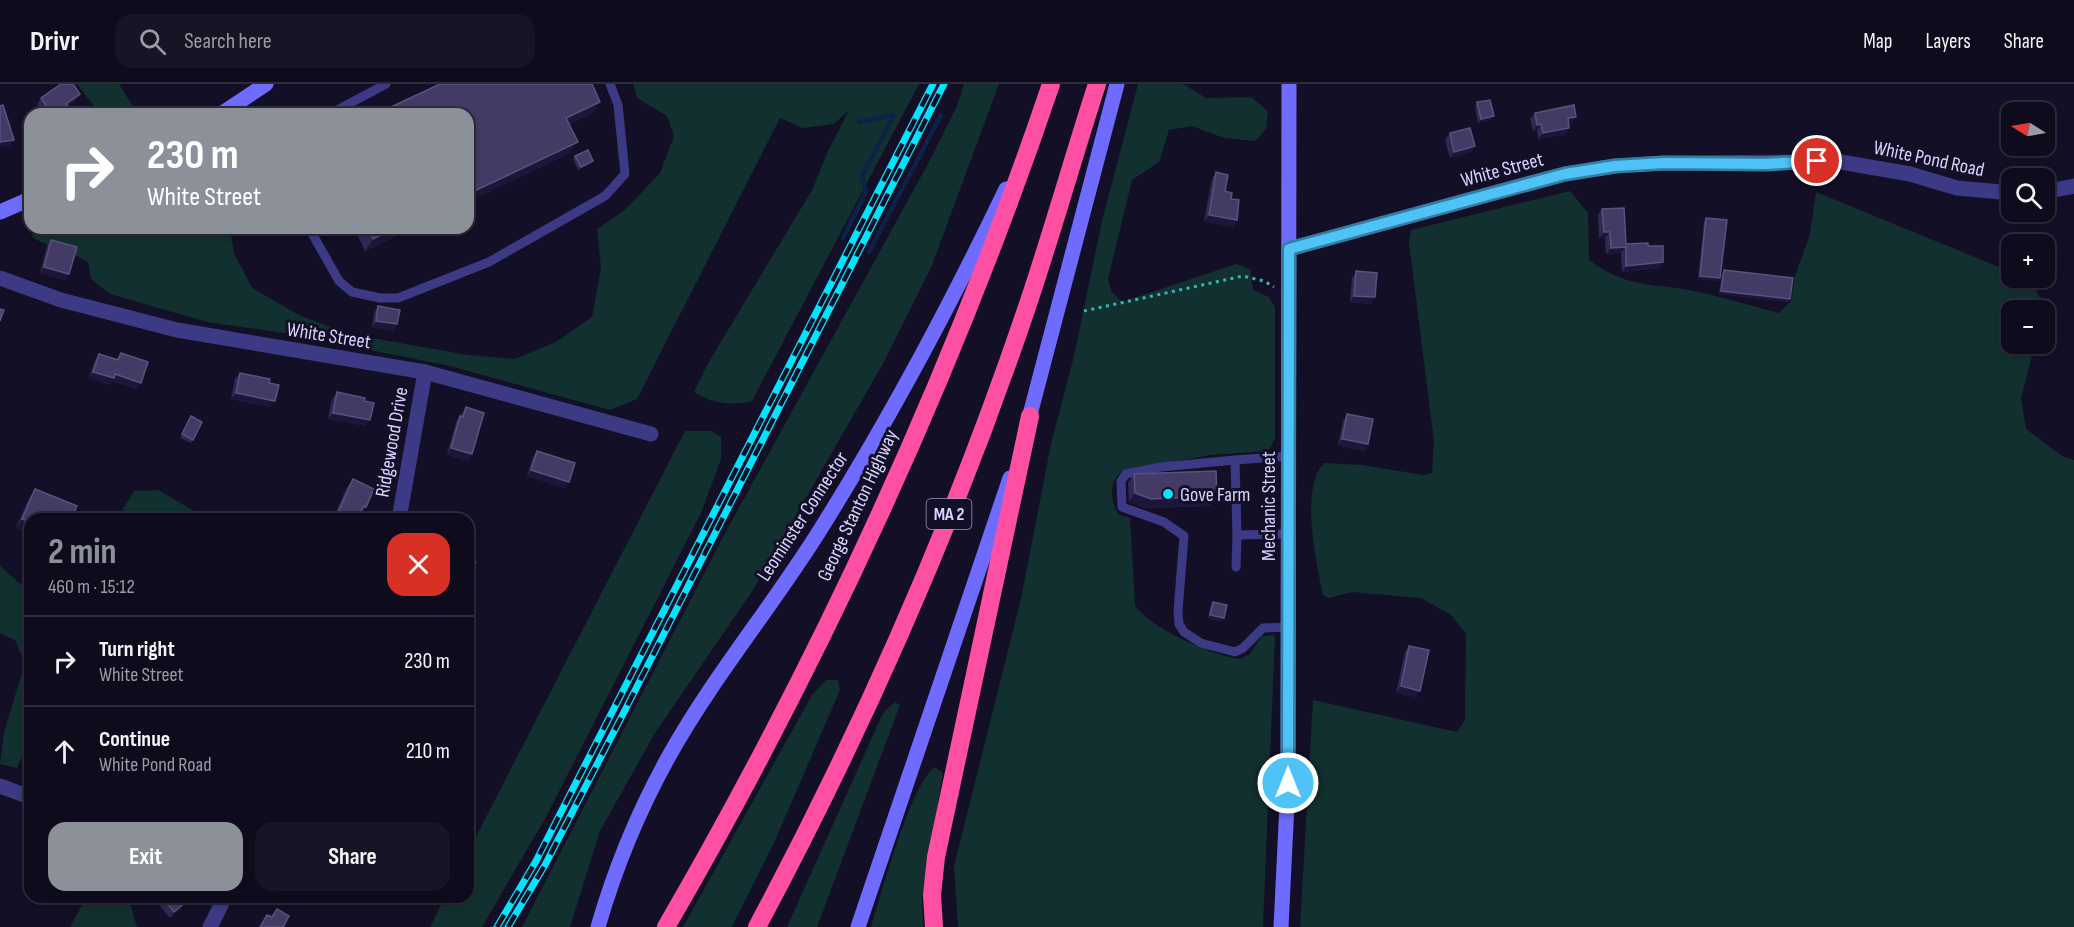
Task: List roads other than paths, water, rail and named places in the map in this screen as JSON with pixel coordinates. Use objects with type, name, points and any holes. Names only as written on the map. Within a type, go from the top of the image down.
[{"type":"highway","name":"George Stanton Highway","points":[[666,927],[753,770],[867,538],[933,394],[969,306],[1051,84]]},
{"type":"highway","name":"MA 2","points":[[757,927],[841,757],[925,573],[1027,306],[1097,84]]},
{"type":"highway","points":[[934,927],[933,895],[936,856],[1030,416]]},
{"type":"main road","points":[[230,108],[266,84]]},
{"type":"main road","points":[[858,927],[911,777],[1030,416],[1117,84]]},
{"type":"main road","name":"Mechanic Street","points":[[1281,927],[1288,783],[1289,84]]},
{"type":"main road","name":"Leominster Connector","points":[[598,927],[610,884],[645,803],[669,756],[819,532],[882,428],[963,279],[1038,124]]},
{"type":"main road","points":[[0,212],[24,202]]},
{"type":"street","name":"White Pond Road","points":[[1766,164],[1817,161],[1852,164],[1910,174],[1957,188],[2001,192]]},
{"type":"street","name":"White Street","points":[[1289,249],[1565,174],[1615,166],[1664,163],[1766,164]]},
{"type":"street","points":[[2055,190],[2074,186]]},
{"type":"street","name":"White Street","points":[[0,278],[61,300],[177,330],[425,372],[651,434]]},
{"type":"street","name":"Ridgewood Drive","points":[[400,513],[425,372]]},
{"type":"street","points":[[0,786],[24,795]]},
{"type":"street","points":[[210,927],[222,903]]},
{"type":"lane","points":[[341,108],[386,84]]},
{"type":"lane","points":[[312,234],[339,281],[352,292],[380,298],[398,298],[416,293],[489,262],[605,196],[626,174],[618,105],[610,84]]},
{"type":"lane","points":[[1289,456],[1161,467],[1126,474],[1120,482],[1122,507],[1164,522],[1184,536],[1178,611],[1179,624],[1189,637],[1212,647],[1235,652],[1243,648],[1263,628],[1289,627]]},
{"type":"lane","points":[[1235,460],[1236,567]]},
{"type":"lane","points":[[1237,535],[1289,534]]},
{"type":"waterway","points":[[843,238],[866,192],[862,176],[894,115],[859,122]]},
{"type":"waterway","points":[[869,252],[941,115]]},
{"type":"railway","points":[[497,927],[536,861],[933,84]]},
{"type":"railway","points":[[508,927],[545,865],[944,84]]},
{"type":"place","name":"Gove Farm","points":[[1168,494]]}]
